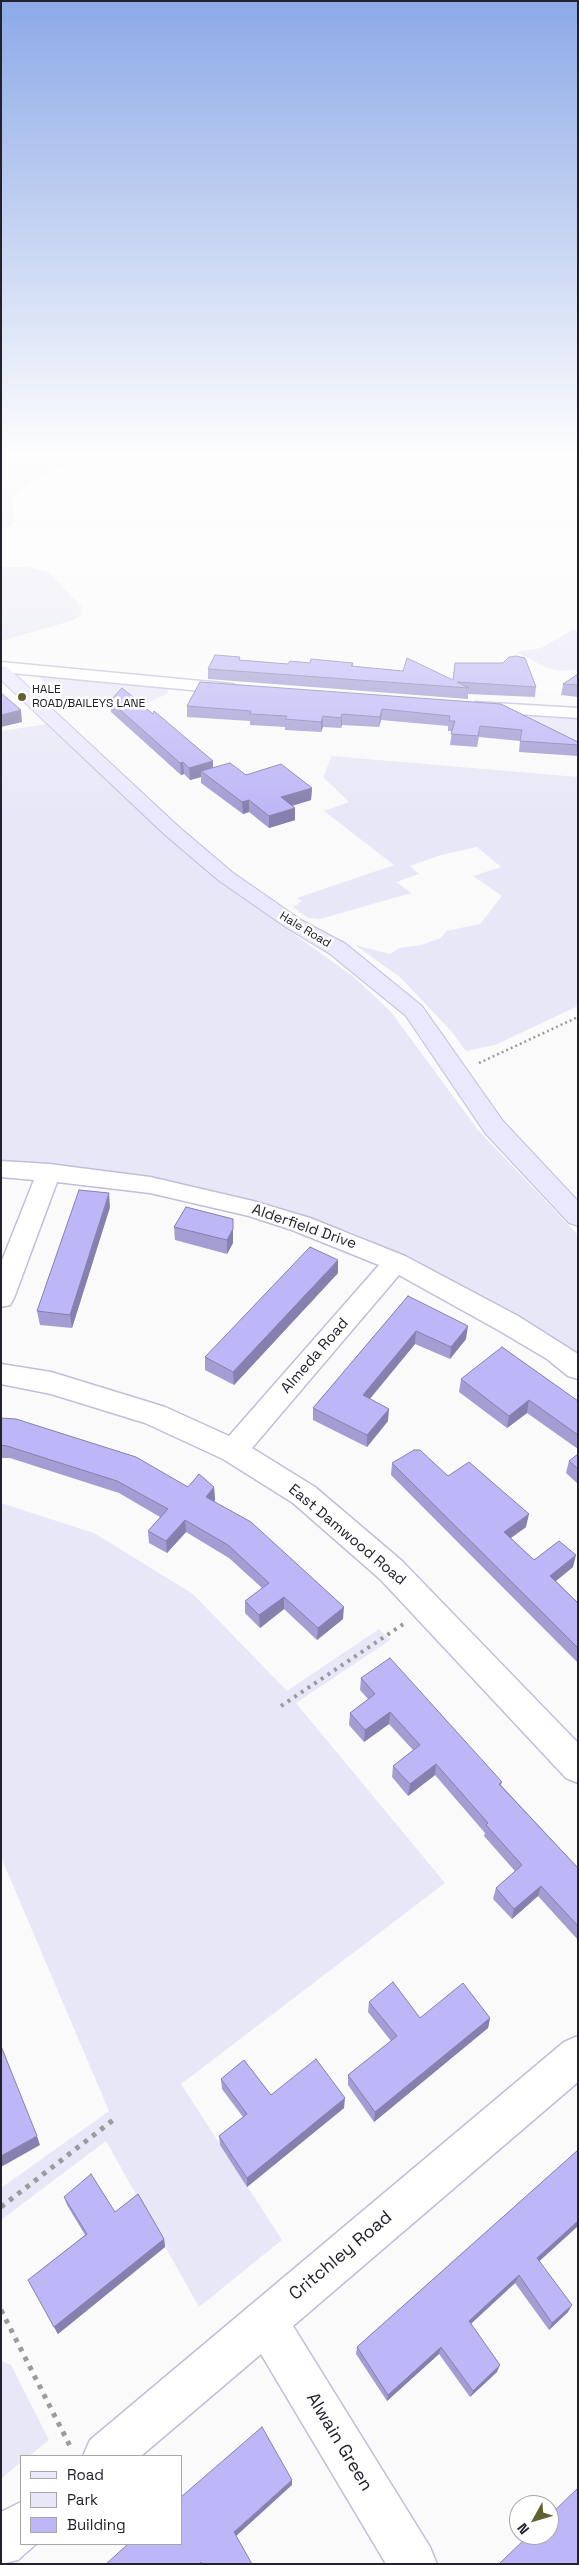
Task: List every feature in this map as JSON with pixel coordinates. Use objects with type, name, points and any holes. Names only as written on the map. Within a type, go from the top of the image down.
[{"type":"street","points":[[1,667],[252,691]]},
{"type":"street","name":"Hale Road","points":[[1,671],[171,830],[225,876],[294,924],[338,950],[414,1011],[494,1127],[578,1217]]},
{"type":"street","points":[[465,706],[578,714]]},
{"type":"street","name":"Alderfield Drive","points":[[1,1169],[49,1172],[150,1185],[253,1209],[301,1224],[396,1262],[557,1352],[578,1369]]},
{"type":"street","points":[[1,1298],[49,1172]]},
{"type":"street","name":"Almeda Road","points":[[233,1451],[396,1262]]},
{"type":"street","name":"East Damwood Road","points":[[1,1374],[51,1383],[155,1415],[233,1451],[304,1495],[391,1570],[578,1767]]},
{"type":"street","name":"Critchley Road","points":[[107,2455],[578,2056]]},
{"type":"street","name":"Alwain Green","points":[[265,2320],[413,2564]]},
{"type":"street","points":[[1,2543],[20,2527]]},
{"type":"path","points":[[458,1073],[578,1016]]},
{"type":"path","points":[[280,1706],[428,1607]]},
{"type":"path","points":[[1,2207],[118,2118]]},
{"type":"path","points":[[1,2310],[75,2455]]},
{"type":"green space","points":[[1,574],[50,574],[81,606],[81,614],[74,620],[1,641]]},
{"type":"green space","points":[[572,630],[578,630],[578,670],[561,671],[547,668],[516,652],[541,648]]},
{"type":"green space","points":[[36,675],[169,686],[167,694],[142,705],[101,699],[65,700]]},
{"type":"green space","points":[[529,713],[578,717],[578,750],[529,725]]},
{"type":"green space","points":[[47,724],[162,823],[207,872],[354,977],[391,1012],[478,1130],[578,1235],[578,1358],[474,1292],[356,1234],[235,1195],[118,1172],[1,1163],[1,731]]},
{"type":"green space","points":[[332,756],[578,777],[578,1006],[495,1045],[466,1051],[452,1032],[400,977],[355,945],[390,954],[399,948],[421,945],[441,938],[446,931],[480,924],[502,896],[473,876],[501,867],[477,847],[441,855],[410,866],[419,874],[396,882],[411,893],[320,919],[308,918],[293,907],[302,901],[297,898],[394,865],[324,811],[349,802],[323,777]]},
{"type":"green space","points":[[1,1503],[94,1533],[193,1594],[287,1691],[379,1629],[390,1640],[296,1703],[445,1883],[181,2084],[282,2240],[199,2307],[106,2141],[1,2220],[1,2188],[109,2111],[1,1857]]},
{"type":"green space","points":[[1,2361],[11,2365],[49,2440],[30,2455],[20,2455],[20,2463],[1,2479]]},
{"type":"building","points":[[215,655],[240,657],[239,660],[288,664],[290,661],[310,663],[311,659],[353,663],[351,666],[403,671],[407,658],[453,680],[455,663],[503,663],[509,657],[516,656],[525,658],[536,687],[457,682],[469,688],[208,669]]},
{"type":"building","points":[[578,674],[578,685],[563,684]]},
{"type":"building","points":[[200,682],[501,704],[578,742],[578,745],[520,741],[522,730],[480,726],[478,736],[451,734],[455,721],[449,721],[450,716],[382,709],[380,717],[342,714],[341,718],[323,716],[321,722],[285,719],[287,716],[250,714],[251,711],[187,706]]},
{"type":"building","points":[[122,688],[153,714],[154,711],[213,761],[189,768],[183,762],[180,763],[110,701]]},
{"type":"building","points":[[1,693],[21,710],[1,715]]},
{"type":"building","points":[[230,763],[246,775],[281,764],[312,788],[281,797],[295,808],[269,816],[249,800],[242,802],[201,771]]},
{"type":"building","points":[[79,1190],[109,1193],[70,1315],[37,1311]]},
{"type":"building","points":[[186,1207],[233,1219],[233,1229],[227,1240],[174,1227]]},
{"type":"building","points":[[310,1247],[338,1260],[233,1372],[205,1357]]},
{"type":"building","points":[[408,1296],[468,1326],[451,1347],[416,1331],[363,1395],[389,1409],[367,1435],[313,1408]]},
{"type":"building","points":[[502,1347],[578,1401],[578,1435],[529,1400],[509,1416],[461,1379]]},
{"type":"building","points":[[1,1418],[16,1419],[136,1457],[188,1487],[199,1474],[214,1487],[206,1497],[251,1522],[344,1607],[318,1628],[284,1597],[259,1615],[245,1601],[269,1583],[228,1545],[185,1520],[166,1541],[148,1531],[168,1509],[117,1481],[1,1445]]},
{"type":"building","points":[[414,1450],[420,1450],[448,1476],[469,1462],[529,1514],[504,1532],[534,1560],[559,1541],[576,1555],[550,1576],[578,1603],[578,1648],[392,1463]]},
{"type":"building","points":[[578,1454],[578,1469],[569,1461]]},
{"type":"building","points":[[390,1658],[502,1782],[499,1784],[578,1868],[578,1926],[541,1886],[514,1909],[496,1888],[522,1865],[486,1825],[488,1823],[436,1764],[410,1784],[393,1766],[420,1745],[390,1712],[365,1730],[350,1713],[375,1694],[361,1678]]},
{"type":"building","points":[[393,1982],[420,2018],[463,1983],[490,2018],[375,2112],[348,2075],[397,2036],[369,2002]]},
{"type":"building","points":[[1,2046],[37,2136],[1,2156]]},
{"type":"building","points":[[316,2059],[345,2098],[247,2178],[219,2136],[247,2114],[221,2079],[244,2060],[271,2095]]},
{"type":"building","points":[[578,2150],[578,2221],[537,2258],[572,2305],[552,2323],[519,2275],[469,2321],[500,2365],[473,2391],[441,2347],[388,2395],[357,2347]]},
{"type":"building","points":[[91,2174],[115,2212],[138,2194],[164,2239],[54,2327],[28,2280],[87,2234],[64,2197]]},
{"type":"building","points":[[262,2427],[292,2480],[234,2532],[252,2564],[202,2564],[201,2562],[199,2564],[106,2564],[127,2545],[182,2545],[182,2496]]},
{"type":"building","points":[[578,2488],[578,2564],[499,2564],[519,2545],[559,2545],[559,2506]]},
{"type":"place","name":"HALE ROAD/BAILEYS LANE","points":[[22,697]]}]
